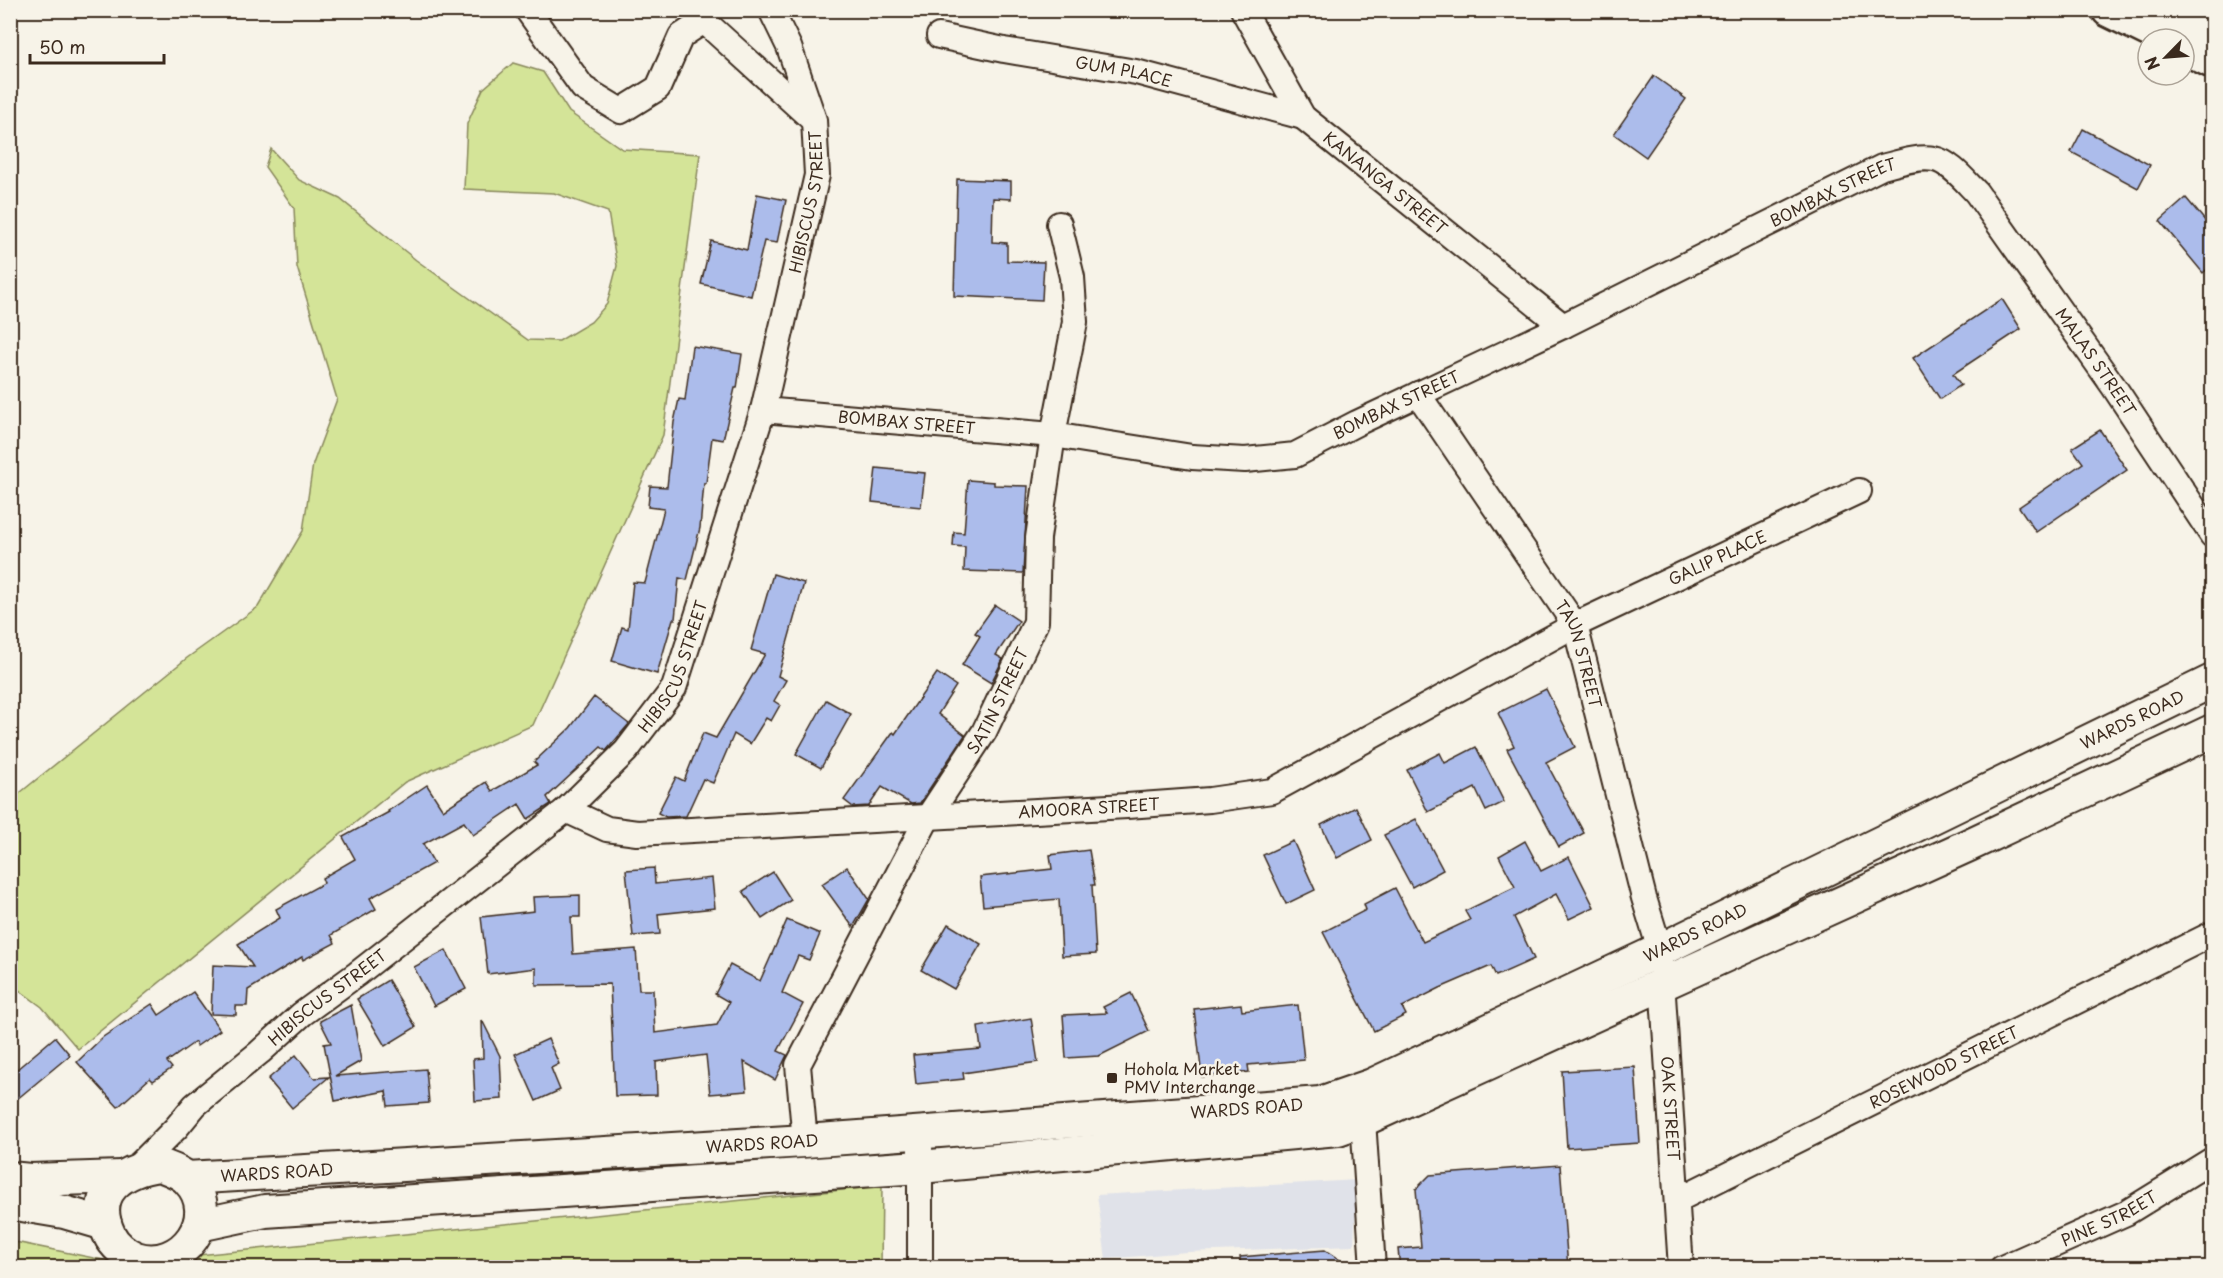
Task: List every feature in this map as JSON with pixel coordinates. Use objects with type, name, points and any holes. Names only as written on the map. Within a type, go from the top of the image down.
[{"type":"highway","points":[[2109,10],[2144,27]]},
{"type":"highway","points":[[2170,10],[2212,32]]},
{"type":"highway","points":[[2196,53],[2212,60]]},
{"type":"main road","name":"WARDS ROAD","points":[[181,1174],[805,1141],[1320,1103],[1372,1085],[1660,950],[2212,681]]},
{"type":"main road","name":"WARDS ROAD","points":[[199,1225],[265,1211],[920,1167],[1338,1129],[1661,985],[2212,731]]},
{"type":"main road","points":[[10,1178],[30,1180],[126,1175],[160,1165],[181,1174],[198,1195],[199,1225],[194,1238],[172,1257],[145,1261],[119,1248],[110,1237],[103,1214],[106,1194],[111,1185],[126,1175]]},
{"type":"main road","points":[[10,1203],[64,1212],[105,1224]]},
{"type":"street","name":"HIBISCUS STREET","points":[[126,1175],[176,1128],[195,1105],[302,1014],[357,974],[566,810],[626,751],[674,688],[763,410],[816,175],[814,120],[789,47],[771,10]]},
{"type":"street","name":"KANANGA STREET","points":[[1243,10],[1303,117],[1563,326]]},
{"type":"street","points":[[528,11],[583,88],[621,111],[658,88],[681,36],[704,21],[814,120]]},
{"type":"street","name":"GUM PLACE","points":[[939,36],[1004,50],[1136,72],[1303,117]]},
{"type":"street","name":"BOMBAX STREET","points":[[763,410],[1053,435],[1192,457],[1245,460],[1295,455],[1563,326],[1882,167],[1911,160],[1935,159],[1949,167],[1976,192]]},
{"type":"street","name":"MALAS STREET","points":[[1976,192],[2114,387],[2212,535]]},
{"type":"street","name":"SATIN STREET","points":[[805,1141],[798,1065],[928,817],[984,732],[1036,622],[1038,538],[1053,435],[1075,322],[1072,277],[1059,224]]},
{"type":"street","name":"TAUN STREET","points":[[1418,394],[1575,625],[1644,898],[1660,950]]},
{"type":"street","name":"GALIP PLACE","points":[[1575,625],[1859,490]]},
{"type":"street","name":"AMOORA STREET","points":[[566,810],[607,829],[637,833],[1127,806],[1210,800],[1272,791],[1575,625]]},
{"type":"street","name":"ROSEWOOD STREET","points":[[1677,1200],[2212,934]]},
{"type":"street","name":"OAK STREET","points":[[1660,950],[1681,1268]]},
{"type":"street","points":[[1372,1085],[1363,1119],[1373,1268]]},
{"type":"street","points":[[176,1128],[181,1174]]},
{"type":"street","points":[[920,1133],[920,1268]]},
{"type":"street","name":"PINE STREET","points":[[2002,1268],[2126,1213],[2212,1160]]},
{"type":"shaded area","points":[[1357,1180],[1354,1246],[1187,1252],[1106,1259],[1097,1195]]},
{"type":"green space","points":[[513,63],[543,72],[569,112],[622,149],[700,154],[663,435],[533,725],[405,782],[78,1049],[42,1007],[11,984],[11,800],[187,658],[258,607],[303,531],[313,464],[337,399],[297,267],[294,208],[265,167],[271,149],[299,180],[340,199],[416,260],[528,340],[559,341],[591,322],[607,304],[617,266],[608,212],[554,193],[464,189],[467,124],[483,89]]},
{"type":"green space","points":[[882,1186],[881,1267],[11,1268],[10,1241],[118,1263]]},
{"type":"building","points":[[1654,76],[1686,99],[1646,157],[1614,134]]},
{"type":"building","points":[[2083,129],[2150,165],[2138,188],[2071,152]]},
{"type":"building","points":[[957,179],[1011,181],[1011,199],[993,198],[992,242],[1007,243],[1007,261],[1044,262],[1042,300],[954,296]]},
{"type":"building","points":[[757,194],[786,200],[777,243],[764,241],[751,296],[701,284],[711,241],[747,250]]},
{"type":"building","points":[[2186,198],[2212,229],[2212,265],[2203,273],[2160,221]]},
{"type":"building","points":[[2002,299],[2021,329],[1953,374],[1961,385],[1940,399],[1913,358]]},
{"type":"building","points":[[692,346],[742,354],[737,388],[735,388],[723,440],[712,438],[706,483],[704,483],[700,528],[687,580],[679,578],[675,619],[673,619],[657,674],[612,661],[622,627],[628,629],[633,582],[645,583],[664,509],[648,507],[650,486],[667,487],[674,422],[679,399],[685,400]]},
{"type":"building","points":[[2100,430],[2127,470],[2036,532],[2019,507],[2083,463],[2072,448]]},
{"type":"building","points":[[876,468],[925,473],[921,507],[872,502]]},
{"type":"building","points":[[968,480],[994,482],[994,485],[1028,486],[1023,573],[964,571],[965,547],[953,546],[954,532],[964,533]]},
{"type":"building","points":[[773,574],[804,583],[778,676],[786,680],[774,701],[780,705],[771,721],[766,718],[750,744],[734,734],[713,783],[703,779],[686,816],[666,817],[658,813],[676,777],[684,781],[703,733],[716,738],[765,654],[751,650]]},
{"type":"building","points":[[995,605],[1019,621],[996,655],[1003,659],[991,683],[962,665],[980,636],[975,633]]},
{"type":"building","points":[[937,673],[956,686],[938,714],[965,735],[920,803],[911,804],[882,787],[869,806],[853,807],[844,800],[893,732],[895,734]]},
{"type":"building","points":[[1546,689],[1575,747],[1546,762],[1584,833],[1559,847],[1507,749],[1514,746],[1498,713]]},
{"type":"building","points":[[594,697],[629,724],[606,751],[601,747],[547,797],[551,804],[528,819],[519,804],[473,835],[464,822],[423,844],[434,863],[370,898],[376,909],[331,935],[335,943],[303,960],[302,957],[248,990],[247,1006],[236,1006],[236,1015],[211,1014],[213,965],[253,967],[238,944],[280,918],[276,909],[324,883],[322,878],[355,859],[343,837],[389,812],[427,785],[443,810],[486,782],[492,791],[537,765],[534,762],[570,728]]},
{"type":"building","points":[[826,700],[851,714],[821,768],[796,754]]},
{"type":"building","points":[[1476,747],[1504,802],[1486,811],[1475,788],[1428,812],[1407,770],[1440,753],[1445,763]]},
{"type":"building","points":[[1356,807],[1372,840],[1337,858],[1321,825]]},
{"type":"building","points":[[1416,819],[1443,870],[1412,887],[1384,835]]},
{"type":"building","points":[[1293,841],[1315,890],[1286,904],[1263,855]]},
{"type":"building","points":[[1525,841],[1541,871],[1569,857],[1594,907],[1569,919],[1556,894],[1514,917],[1534,959],[1496,976],[1491,966],[1440,988],[1402,1007],[1406,1015],[1374,1031],[1323,932],[1366,910],[1364,904],[1395,888],[1423,942],[1470,920],[1465,911],[1515,887],[1499,856]]},
{"type":"building","points":[[1089,850],[1095,885],[1092,885],[1096,954],[1062,956],[1059,899],[983,906],[980,877],[1052,869],[1050,855]]},
{"type":"building","points":[[847,867],[869,899],[853,927],[822,884]]},
{"type":"building","points":[[654,868],[655,884],[712,878],[715,908],[658,914],[660,934],[633,936],[626,870]]},
{"type":"building","points":[[773,872],[791,900],[762,919],[743,891]]},
{"type":"building","points":[[580,895],[580,917],[571,917],[573,954],[636,949],[639,990],[653,990],[655,1033],[717,1025],[729,1002],[715,994],[730,965],[760,981],[787,920],[820,934],[809,960],[798,956],[782,993],[803,1004],[778,1051],[787,1055],[775,1080],[744,1062],[747,1091],[710,1094],[706,1055],[656,1062],[657,1095],[615,1096],[610,984],[536,985],[536,968],[488,974],[481,917],[534,911],[533,897]]},
{"type":"building","points":[[948,924],[981,944],[954,989],[921,970]]},
{"type":"building","points":[[446,950],[466,989],[434,1006],[414,967]]},
{"type":"building","points":[[388,980],[416,1027],[385,1046],[357,999]]},
{"type":"building","points":[[193,992],[220,1030],[197,1046],[195,1042],[167,1062],[172,1068],[153,1081],[150,1078],[118,1107],[77,1062],[103,1037],[152,1004],[159,1015]]},
{"type":"building","points":[[1131,993],[1149,1031],[1099,1056],[1066,1058],[1063,1015],[1107,1013],[1103,1007]]},
{"type":"building","points":[[1241,1004],[1242,1011],[1298,1005],[1304,1060],[1248,1065],[1249,1072],[1202,1077],[1194,1009]]},
{"type":"building","points":[[351,1005],[361,1061],[335,1076],[426,1069],[429,1103],[388,1106],[386,1091],[335,1101],[324,1044],[331,1043],[320,1021]]},
{"type":"building","points":[[1031,1018],[1038,1062],[963,1073],[964,1079],[916,1084],[913,1055],[981,1049],[978,1027]]},
{"type":"building","points":[[482,1020],[500,1056],[502,1099],[475,1101],[473,1059],[483,1058]]},
{"type":"building","points":[[55,1037],[70,1055],[10,1105],[10,1075]]},
{"type":"building","points":[[548,1039],[559,1064],[551,1068],[560,1090],[536,1101],[515,1054]]},
{"type":"building","points":[[296,1055],[314,1078],[329,1077],[292,1108],[268,1079]]},
{"type":"building","points":[[1635,1067],[1640,1143],[1567,1148],[1562,1071]]},
{"type":"building","points":[[1560,1165],[1568,1268],[1400,1268],[1398,1249],[1421,1247],[1416,1189],[1430,1175]]},
{"type":"building","points":[[1325,1250],[1352,1268],[1241,1268],[1240,1257]]},
{"type":"place","name":"Hohola Market PMV Interchange","points":[[1112,1078]]}]
